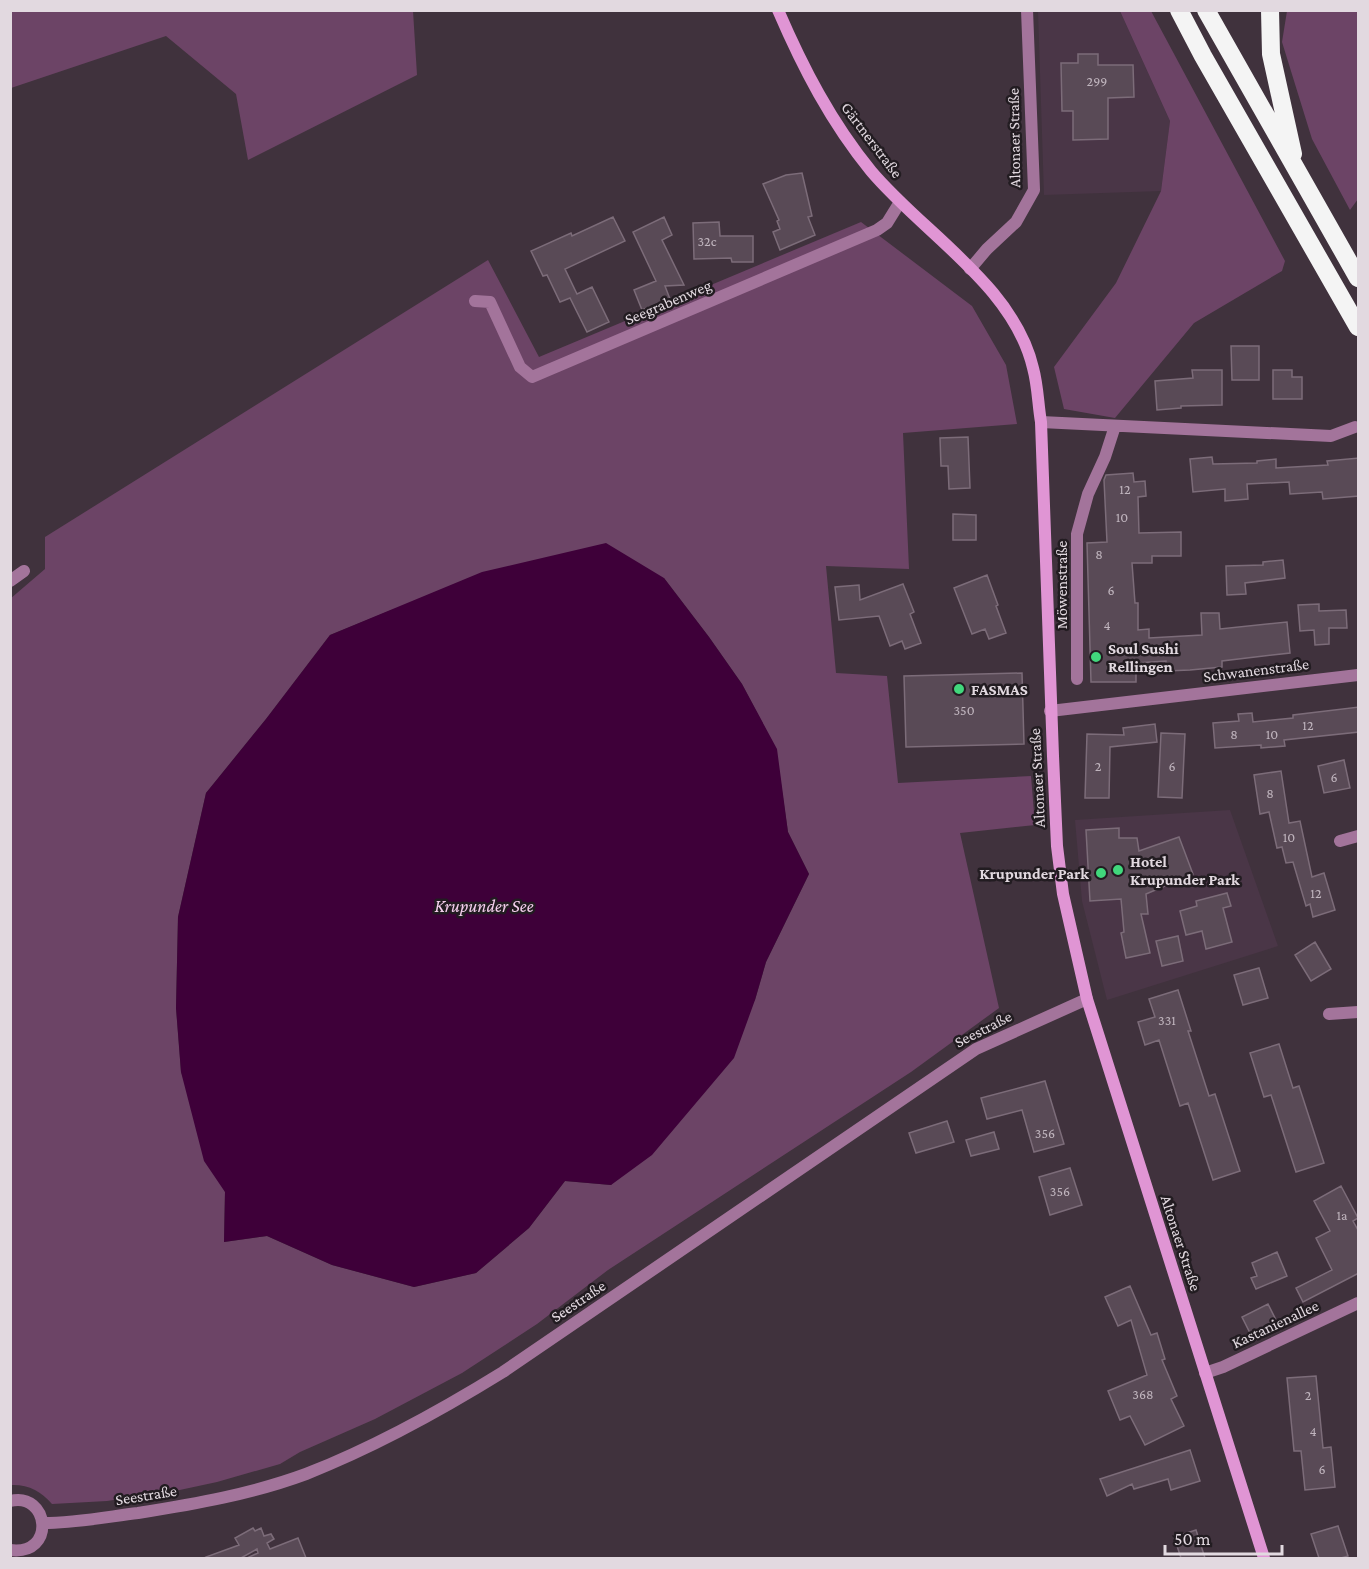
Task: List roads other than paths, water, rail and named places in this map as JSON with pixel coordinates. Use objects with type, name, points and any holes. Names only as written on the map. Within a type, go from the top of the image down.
[{"type":"highway","points":[[1179,10],[1203,56],[1359,327]]},
{"type":"highway","points":[[1206,10],[1359,278]]},
{"type":"highway","points":[[1270,10],[1271,54],[1299,176]]},
{"type":"main road","name":"Gärtnerstraße","points":[[778,10],[798,58],[837,127],[900,202],[970,269]]},
{"type":"main road","name":"Altonaer Straße","points":[[970,269],[992,292],[1008,314],[1022,339],[1033,368],[1041,423],[1050,711],[1057,846],[1063,894],[1087,999],[1264,1558]]},
{"type":"street","name":"Altonaer Straße","points":[[970,269],[987,249],[1016,222],[1034,190],[1026,10]]},
{"type":"street","name":"Seegrabenweg","points":[[475,301],[490,302],[520,367],[532,377],[877,230],[887,223],[900,202]]},
{"type":"street","points":[[1041,423],[1331,436],[1355,427]]},
{"type":"street","name":"Möwenstraße","points":[[1077,679],[1077,534],[1088,494],[1105,457],[1115,426]]},
{"type":"street","points":[[10,581],[24,571]]},
{"type":"street","name":"Schwanenstraße","points":[[1050,711],[1359,675]]},
{"type":"street","points":[[1340,841],[1359,836]]},
{"type":"street","name":"Seestraße","points":[[43,1523],[93,1519],[178,1507],[220,1498],[304,1474],[378,1442],[463,1397],[504,1372],[976,1049],[1087,999]]},
{"type":"street","points":[[1329,1014],[1359,1012]]},
{"type":"street","name":"Kastanienallee","points":[[1205,1373],[1223,1367],[1359,1303]]},
{"type":"street","points":[[10,1501],[25,1501],[34,1506],[43,1523],[42,1533],[37,1542],[18,1553]]},
{"type":"water","name":"Krupunder See","points":[[606,543],[664,578],[742,684],[777,749],[788,832],[809,874],[766,962],[734,1058],[652,1155],[611,1185],[565,1181],[529,1228],[476,1273],[414,1287],[332,1265],[267,1236],[224,1242],[225,1192],[204,1161],[181,1072],[176,1008],[178,917],[206,793],[330,635],[482,572]]},
{"type":"place","name":"Soul Sushi Rellingen","points":[[1096,657]]},
{"type":"place","name":"FASMAS","points":[[959,689]]},
{"type":"place","name":"Hotel Krupunder Park","points":[[1118,870]]},
{"type":"place","name":"Krupunder Park","points":[[1101,873]]}]
